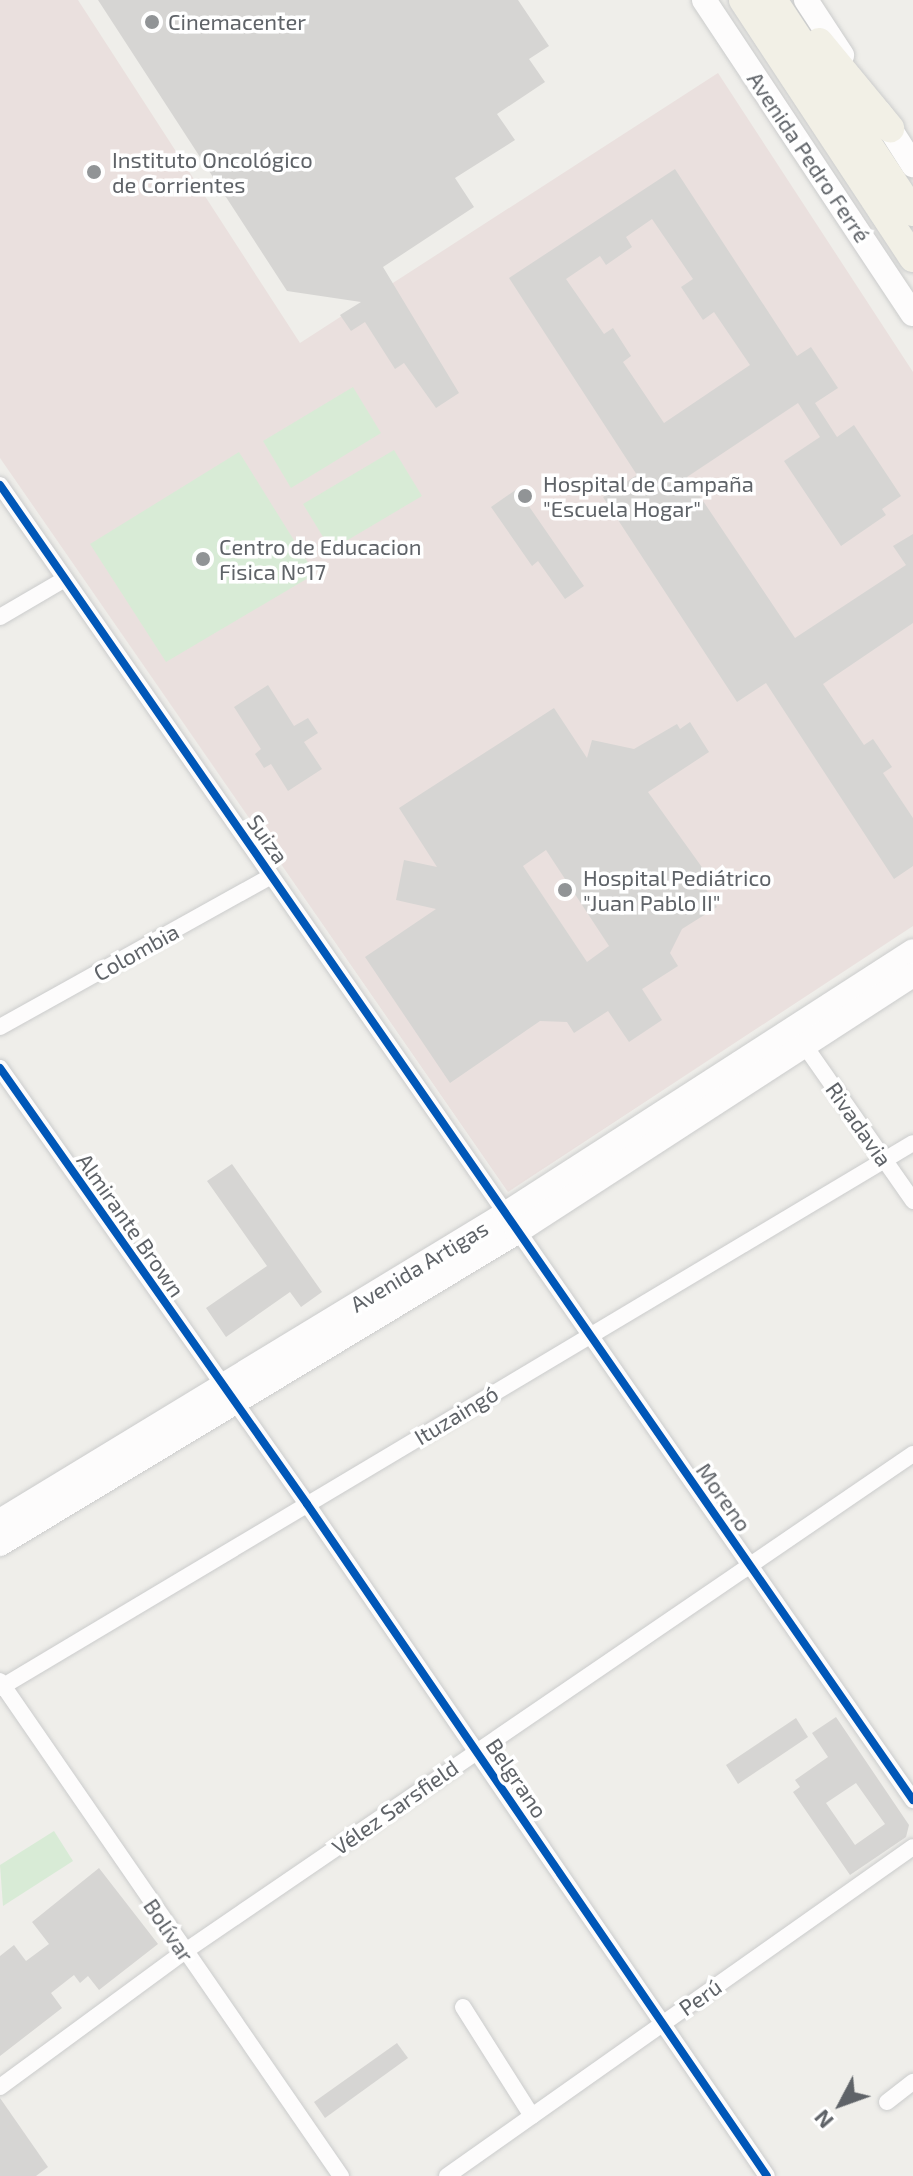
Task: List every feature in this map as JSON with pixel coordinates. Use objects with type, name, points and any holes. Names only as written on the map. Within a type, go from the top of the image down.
[{"type":"highway","name":"Avenida Pedro Ferré","points":[[743,0],[897,167],[913,258]]},
{"type":"highway","name":"Avenida Pedro Ferré","points":[[773,0],[897,167],[913,212]]},
{"type":"highway","points":[[782,0],[890,128]]},
{"type":"main road","name":"Avenida Pedro Ferré","points":[[704,0],[913,314]]},
{"type":"main road","name":"Avenida Pedro Ferré","points":[[806,0],[890,128],[897,167]]},
{"type":"main road","name":"Avenida Artigas","points":[[511,1223],[913,951]]},
{"type":"main road","name":"Avenida Artigas","points":[[0,1521],[227,1394],[805,1046],[913,975]]},
{"type":"main road","name":"Avenida Artigas","points":[[0,1544],[227,1394]]},
{"type":"street","points":[[841,202],[897,167]]},
{"type":"street","name":"Suiza","points":[[0,485],[511,1223]]},
{"type":"street","points":[[0,617],[65,579]]},
{"type":"street","name":"Colombia","points":[[0,1027],[271,876]]},
{"type":"street","name":"Rivadavia","points":[[805,1046],[913,1201]]},
{"type":"street","name":"Almirante Brown","points":[[0,1068],[227,1394]]},
{"type":"street","name":"Ituzaingó","points":[[1,1685],[913,1143]]},
{"type":"street","name":"Moreno","points":[[511,1223],[913,1800]]},
{"type":"street","name":"Belgrano","points":[[227,1394],[477,1750],[767,2176]]},
{"type":"street","name":"Vélez Sarsfield","points":[[0,2087],[184,1952],[748,1563],[913,1454]]},
{"type":"street","name":"Bolívar","points":[[1,1685],[341,2176]]},
{"type":"street","name":"Perú","points":[[447,2176],[913,1847]]},
{"type":"street","points":[[463,2007],[532,2116]]},
{"type":"street","points":[[887,2102],[913,2082]]},
{"type":"shaded area","points":[[0,0],[78,0],[300,343],[718,73],[913,372],[913,926],[508,1192],[0,458]]},
{"type":"green space","points":[[353,387],[381,433],[291,488],[263,441]]},
{"type":"green space","points":[[394,450],[422,496],[331,550],[303,504]]},
{"type":"green space","name":"Centro de Educacion Fisica Nº17","points":[[239,452],[315,574],[166,662],[90,544]]},
{"type":"green space","points":[[54,1831],[73,1861],[3,1906],[0,1865]]},
{"type":"building","points":[[98,0],[518,0],[549,46],[529,59],[545,82],[497,114],[515,140],[455,178],[474,207],[383,267],[459,393],[436,408],[404,363],[395,369],[365,322],[351,331],[340,315],[361,302],[287,291]]},
{"type":"building","points":[[675,169],[797,356],[811,347],[838,388],[815,403],[837,437],[854,425],[901,496],[882,509],[886,515],[841,546],[784,461],[820,437],[798,403],[687,477],[795,638],[906,565],[893,546],[913,534],[913,623],[823,684],[864,745],[873,739],[892,767],[883,773],[913,818],[913,866],[894,879],[766,683],[737,702],[603,497],[637,475],[509,278]],"holes":[[[652,219],[693,279],[681,287],[703,320],[714,312],[750,365],[664,423],[623,362],[631,356],[613,328],[604,334],[566,279],[600,256],[606,265],[632,247],[626,237]]]},
{"type":"building","points":[[517,489],[584,586],[565,599],[538,561],[532,566],[491,507]]},
{"type":"building","points":[[268,685],[294,726],[308,718],[318,733],[304,742],[322,769],[288,791],[271,764],[264,768],[255,754],[261,749],[234,707]]},
{"type":"building","name":"Hospital Pediátrico \"Juan Pablo II\"","points":[[554,708],[587,758],[592,740],[634,749],[677,724],[680,729],[690,722],[709,752],[648,792],[714,884],[706,889],[717,907],[682,929],[670,953],[678,966],[642,989],[662,1020],[629,1042],[608,1011],[574,1033],[567,1022],[540,1021],[450,1083],[365,957],[436,909],[396,900],[404,860],[437,867],[399,808]],"holes":[[[546,850],[609,946],[587,962],[523,866]]]},
{"type":"building","points":[[232,1164],[322,1292],[301,1307],[290,1292],[226,1337],[206,1308],[267,1266],[207,1181]]},
{"type":"building","points":[[836,1717],[909,1825],[906,1837],[850,1875],[793,1792],[800,1787],[795,1780],[828,1757],[812,1733]],"holes":[[[856,1783],[885,1824],[855,1845],[826,1803]]]},
{"type":"building","points":[[796,1718],[808,1737],[738,1784],[726,1765]]},
{"type":"building","points":[[99,1868],[158,1944],[99,1990],[88,1976],[80,1983],[74,1975],[51,1993],[62,2008],[0,2056],[0,1956],[14,1945],[26,1961],[49,1944],[32,1922]]},
{"type":"building","points":[[397,2043],[408,2058],[325,2118],[314,2102]]},
{"type":"building","points":[[0,2098],[48,2167],[36,2176],[0,2176]]},
{"type":"cycle path","points":[[0,485],[913,1800]]},
{"type":"cycle path","points":[[0,1068],[307,1504],[767,2176]]},
{"type":"place","name":"Cinemacenter","points":[[152,22]]},
{"type":"place","name":"Instituto Oncológico de Corrientes","points":[[94,172]]},
{"type":"place","name":"Hospital de Campaña \"Escuela Hogar\"","points":[[525,496]]},
{"type":"place","name":"Centro de Educacion Fisica Nº17","points":[[203,559]]},
{"type":"place","name":"Hospital Pediátrico \"Juan Pablo II\"","points":[[565,890]]}]
